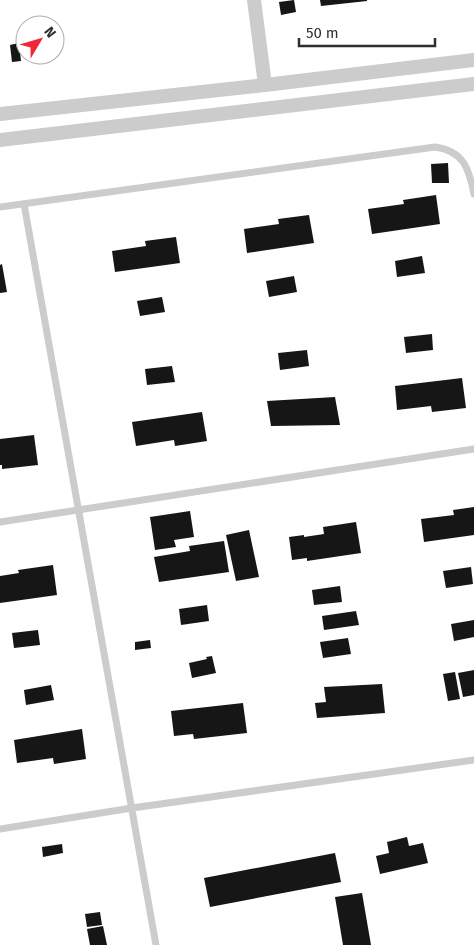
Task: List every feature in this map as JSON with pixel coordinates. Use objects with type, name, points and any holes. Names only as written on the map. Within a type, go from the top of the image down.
[{"type":"street","points":[[254,0],[265,85]]},
{"type":"street","points":[[0,114],[474,60]]},
{"type":"street","points":[[0,140],[474,84]]},
{"type":"lane","points":[[0,207],[435,147],[448,149],[459,156],[471,176],[474,194]]},
{"type":"lane","points":[[24,204],[156,945]]},
{"type":"lane","points":[[0,522],[474,450]]},
{"type":"lane","points":[[0,829],[132,808],[474,760]]},
{"type":"building","points":[[294,0],[296,12],[281,15],[279,2]]},
{"type":"building","points":[[320,0],[367,0],[367,1],[321,6]]},
{"type":"building","points":[[15,44],[15,62],[12,62],[10,45]]},
{"type":"building","points":[[448,163],[449,183],[432,183],[431,164]]},
{"type":"building","points":[[436,195],[440,224],[372,234],[368,209],[404,204],[403,200]]},
{"type":"building","points":[[309,215],[314,243],[247,253],[244,229],[279,224],[278,219]]},
{"type":"building","points":[[176,237],[180,263],[115,272],[112,251],[146,246],[145,241]]},
{"type":"building","points":[[422,256],[425,273],[397,277],[395,261]]},
{"type":"building","points":[[2,264],[7,292],[0,293],[0,265]]},
{"type":"building","points":[[294,276],[297,292],[269,297],[266,281]]},
{"type":"building","points":[[162,297],[165,312],[140,316],[137,301]]},
{"type":"building","points":[[432,334],[433,350],[406,353],[404,337]]},
{"type":"building","points":[[307,350],[309,366],[280,370],[278,353]]},
{"type":"building","points":[[172,366],[175,382],[147,385],[145,369]]},
{"type":"building","points":[[462,378],[466,408],[432,412],[431,406],[397,410],[395,386]]},
{"type":"building","points":[[335,397],[340,425],[271,426],[267,401]]},
{"type":"building","points":[[202,412],[207,441],[175,446],[174,440],[136,446],[132,422]]},
{"type":"building","points":[[34,435],[38,465],[2,469],[2,465],[0,465],[0,439]]},
{"type":"building","points":[[474,507],[474,535],[424,542],[421,519],[454,515],[453,510]]},
{"type":"building","points":[[190,511],[194,537],[174,540],[176,547],[155,550],[150,517]]},
{"type":"building","points":[[356,522],[361,553],[307,561],[307,558],[292,560],[289,537],[324,534],[323,527]]},
{"type":"building","points":[[249,530],[259,577],[236,581],[226,535]]},
{"type":"building","points":[[224,541],[229,572],[159,582],[154,557],[190,551],[189,546]]},
{"type":"building","points":[[53,565],[57,595],[0,603],[0,576],[19,573],[18,570]]},
{"type":"building","points":[[471,567],[473,584],[446,588],[443,571]]},
{"type":"building","points":[[340,586],[342,602],[314,605],[312,590]]},
{"type":"building","points":[[207,605],[209,621],[181,625],[179,609]]},
{"type":"building","points":[[356,611],[359,625],[324,630],[322,616]]},
{"type":"building","points":[[474,620],[474,637],[454,641],[451,624]]},
{"type":"building","points":[[38,630],[40,645],[14,648],[12,633]]},
{"type":"building","points":[[348,638],[351,654],[323,658],[320,642]]},
{"type":"building","points":[[150,640],[151,648],[135,650],[135,642]]},
{"type":"building","points":[[212,656],[216,673],[192,678],[189,663]]},
{"type":"building","points":[[474,670],[474,695],[463,697],[458,673]]},
{"type":"building","points":[[455,672],[460,699],[448,701],[443,674]]},
{"type":"building","points":[[382,684],[385,713],[317,718],[315,703],[326,702],[324,687]]},
{"type":"building","points":[[51,685],[54,700],[26,705],[24,690]]},
{"type":"building","points":[[243,703],[247,733],[194,739],[193,734],[174,736],[171,711]]},
{"type":"building","points":[[82,729],[86,759],[54,764],[53,758],[17,763],[14,740]]},
{"type":"building","points":[[407,837],[409,846],[423,843],[428,863],[380,874],[376,856],[389,853],[387,842]]},
{"type":"building","points":[[62,844],[63,853],[43,857],[42,847]]},
{"type":"building","points":[[335,853],[341,882],[210,907],[204,878]]},
{"type":"building","points":[[362,893],[371,945],[343,945],[335,897]]},
{"type":"building","points":[[100,912],[102,925],[87,927],[85,914]]},
{"type":"building","points":[[103,926],[107,945],[90,945],[87,929]]}]
